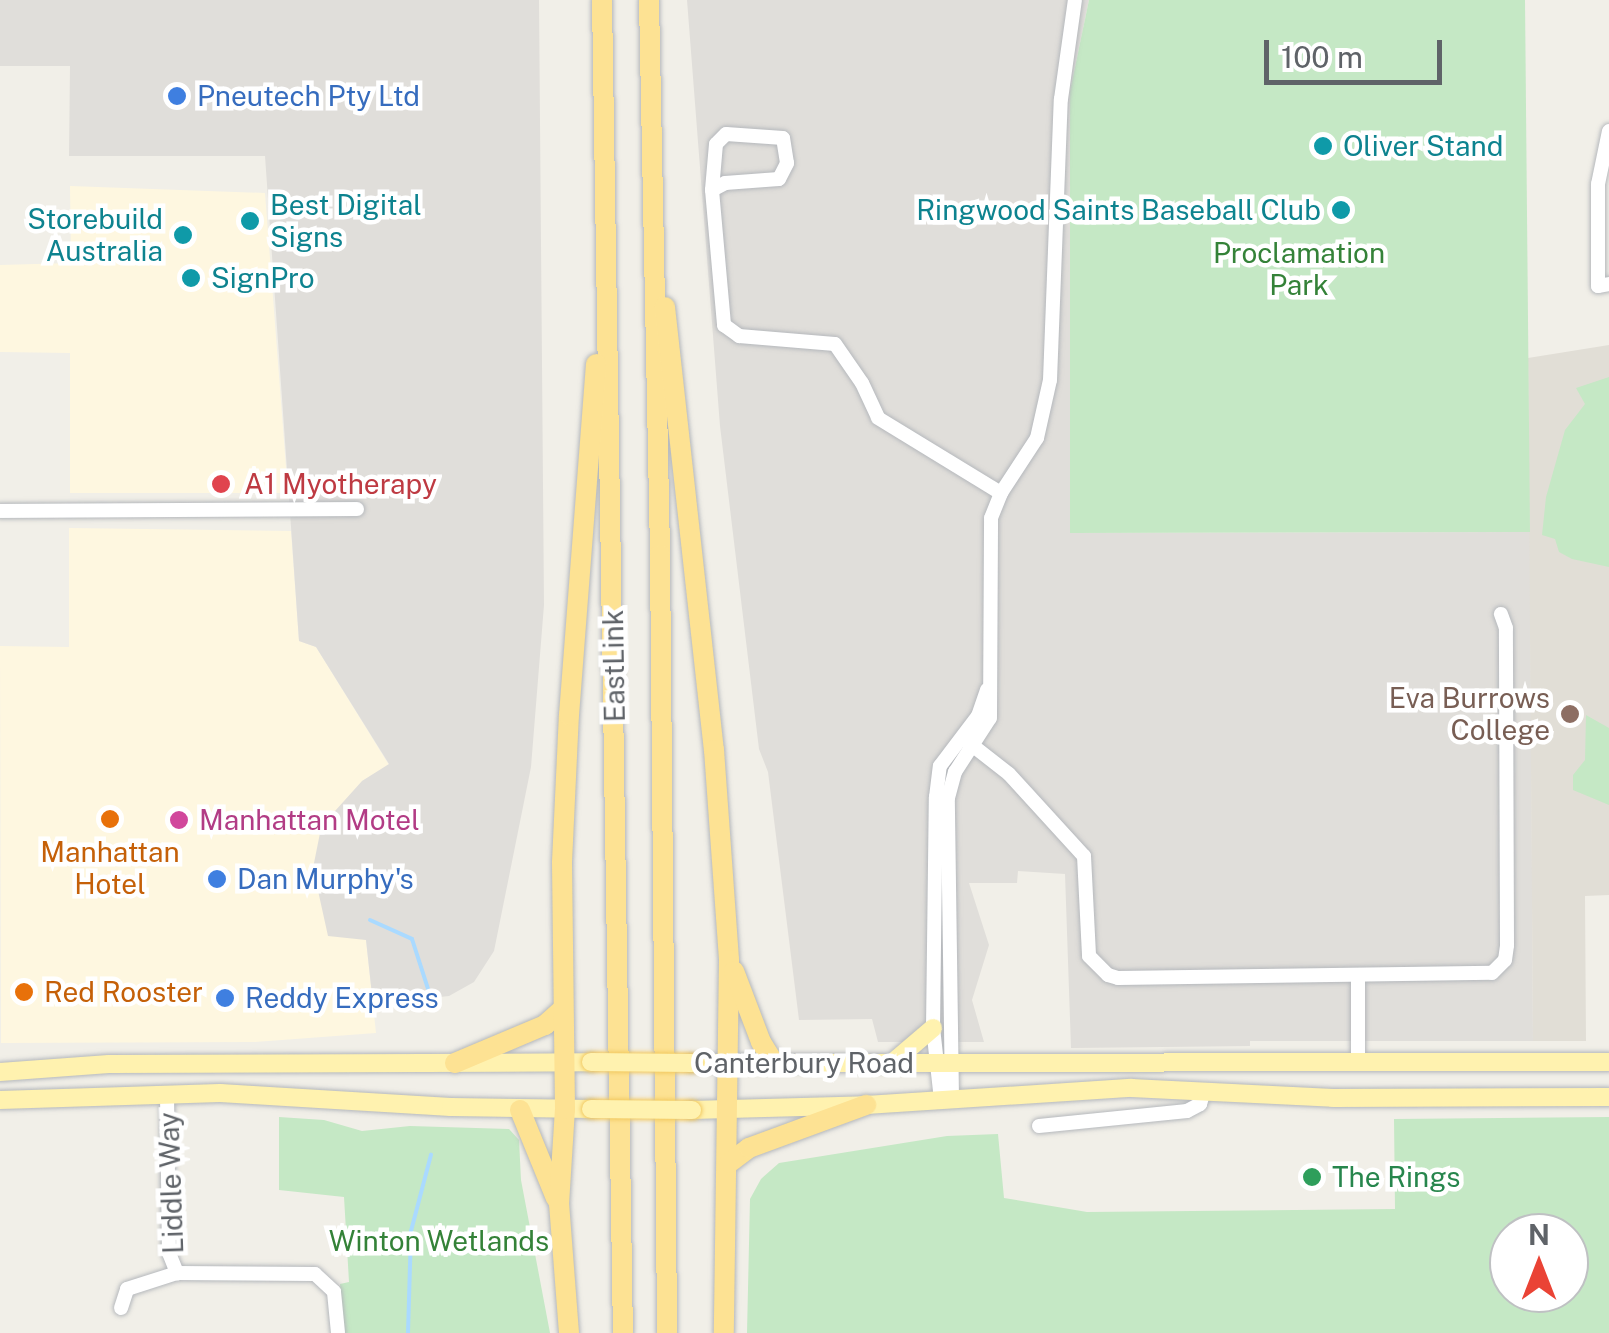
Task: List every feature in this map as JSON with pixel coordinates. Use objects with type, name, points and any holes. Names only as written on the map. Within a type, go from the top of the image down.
[{"type":"highway","name":"EastLink","points":[[602,0],[623,1333]]},
{"type":"highway","name":"EastLink","points":[[649,0],[660,555],[667,1333]]},
{"type":"highway","points":[[650,186],[688,493],[730,960],[724,1333]]},
{"type":"highway","points":[[570,1333],[559,1204],[565,1110],[568,732],[606,232]]},
{"type":"highway","points":[[730,960],[760,1042],[774,1063]]},
{"type":"highway","points":[[455,1063],[545,1025],[563,1009]]},
{"type":"highway","points":[[729,1164],[749,1148],[866,1105]]},
{"type":"highway","points":[[520,1110],[559,1204]]},
{"type":"main road","points":[[892,1063],[933,1028]]},
{"type":"main road","points":[[0,1052],[8,1070]]},
{"type":"main road","name":"Canterbury Road","points":[[8,1070],[108,1064],[1609,1062]]},
{"type":"main road","points":[[1333,1098],[1334,1063]]},
{"type":"main road","name":"Canterbury Road","points":[[0,1100],[168,1094],[520,1110],[729,1110],[1131,1088],[1333,1098],[1609,1097]]},
{"type":"street","points":[[946,1100],[942,1064],[948,798],[990,680],[989,543],[1001,492],[1037,438],[1050,380],[1061,99],[1075,0]]},
{"type":"street","points":[[1609,131],[1598,184],[1598,286],[1609,284]]},
{"type":"street","points":[[712,190],[726,183],[779,180],[787,163],[783,138],[726,134],[716,144],[712,190],[724,326],[739,336],[835,344],[862,382],[878,418],[1001,492]]},
{"type":"street","points":[[0,511],[357,509]]},
{"type":"street","points":[[942,1064],[933,1028],[936,797],[940,766],[954,743],[967,742],[1009,774],[1084,856],[1089,956],[1101,972],[1118,978],[1492,974],[1505,960],[1506,628],[1501,614]]},
{"type":"street","points":[[1358,977],[1358,1064]]},
{"type":"street","points":[[1039,1126],[1188,1111],[1200,1104],[1204,1090]]},
{"type":"street","name":"Liddle Way","points":[[168,1094],[168,1252],[176,1273]]},
{"type":"street","name":"Liddle Way","points":[[121,1308],[126,1289],[176,1273],[315,1274],[334,1292],[338,1333]]},
{"type":"shaded area","points":[[0,0],[539,0],[544,605],[531,767],[494,951],[474,982],[449,996],[373,1004],[366,940],[328,936],[313,868],[320,833],[335,811],[362,781],[389,764],[316,647],[299,641],[265,156],[69,156],[70,66],[0,66]]},
{"type":"shaded area","points":[[687,0],[1089,0],[1070,91],[1071,533],[1530,532],[1533,1041],[1250,1041],[1250,1046],[1071,1048],[1065,874],[1018,871],[1017,883],[969,883],[989,945],[972,1000],[984,1042],[878,1042],[872,1019],[799,1020],[768,772],[759,749],[720,426]]},
{"type":"shaded area","points":[[70,186],[265,193],[288,493],[70,493],[70,353],[0,352],[0,265],[71,263]]},
{"type":"shaded area","name":"Eva Burrows College","points":[[1609,345],[1609,895],[1585,896],[1586,1041],[1533,1041],[1528,358]]},
{"type":"shaded area","points":[[69,528],[291,531],[299,641],[316,647],[389,765],[362,781],[351,935],[366,940],[376,1033],[255,1042],[1,1043],[0,646],[69,647]]},
{"type":"green space","name":"Proclamation Park","points":[[1089,0],[1525,0],[1530,532],[1070,533],[1070,91]]},
{"type":"green space","points":[[1609,377],[1609,567],[1572,559],[1559,552],[1555,539],[1542,535],[1546,497],[1565,430],[1585,404],[1576,388]]},
{"type":"green space","points":[[1586,715],[1609,728],[1609,805],[1573,790],[1573,775],[1585,760]]},
{"type":"green space","name":"Winton Wetlands","points":[[279,1117],[324,1120],[362,1131],[410,1126],[509,1129],[519,1140],[521,1180],[550,1333],[344,1333],[340,1284],[349,1282],[344,1197],[279,1190]]},
{"type":"green space","points":[[1609,1117],[1609,1333],[747,1333],[750,1199],[761,1179],[779,1163],[947,1136],[998,1134],[1004,1198],[1087,1212],[1395,1209],[1394,1119]]},
{"type":"waterway","points":[[370,920],[412,939],[430,995]]},
{"type":"waterway","points":[[408,1333],[411,1231],[431,1155]]},
{"type":"place","name":"Pneutech Pty Ltd","points":[[177,96]]},
{"type":"place","name":"Oliver Stand","points":[[1323,146]]},
{"type":"place","name":"Ringwood Saints Baseball Club","points":[[1341,210]]},
{"type":"place","name":"Best Digital Signs","points":[[250,221]]},
{"type":"place","name":"Storebuild Australia","points":[[183,235]]},
{"type":"place","name":"SignPro","points":[[191,278]]},
{"type":"place","name":"A1 Myotherapy","points":[[221,484]]},
{"type":"place","name":"Eva Burrows College","points":[[1570,714]]},
{"type":"place","name":"Manhattan Hotel","points":[[110,819]]},
{"type":"place","name":"Manhattan Motel","points":[[179,820]]},
{"type":"place","name":"Dan Murphy's","points":[[217,879]]},
{"type":"place","name":"Red Rooster","points":[[24,992]]},
{"type":"place","name":"Reddy Express","points":[[225,998]]},
{"type":"place","name":"The Rings","points":[[1312,1177]]}]
